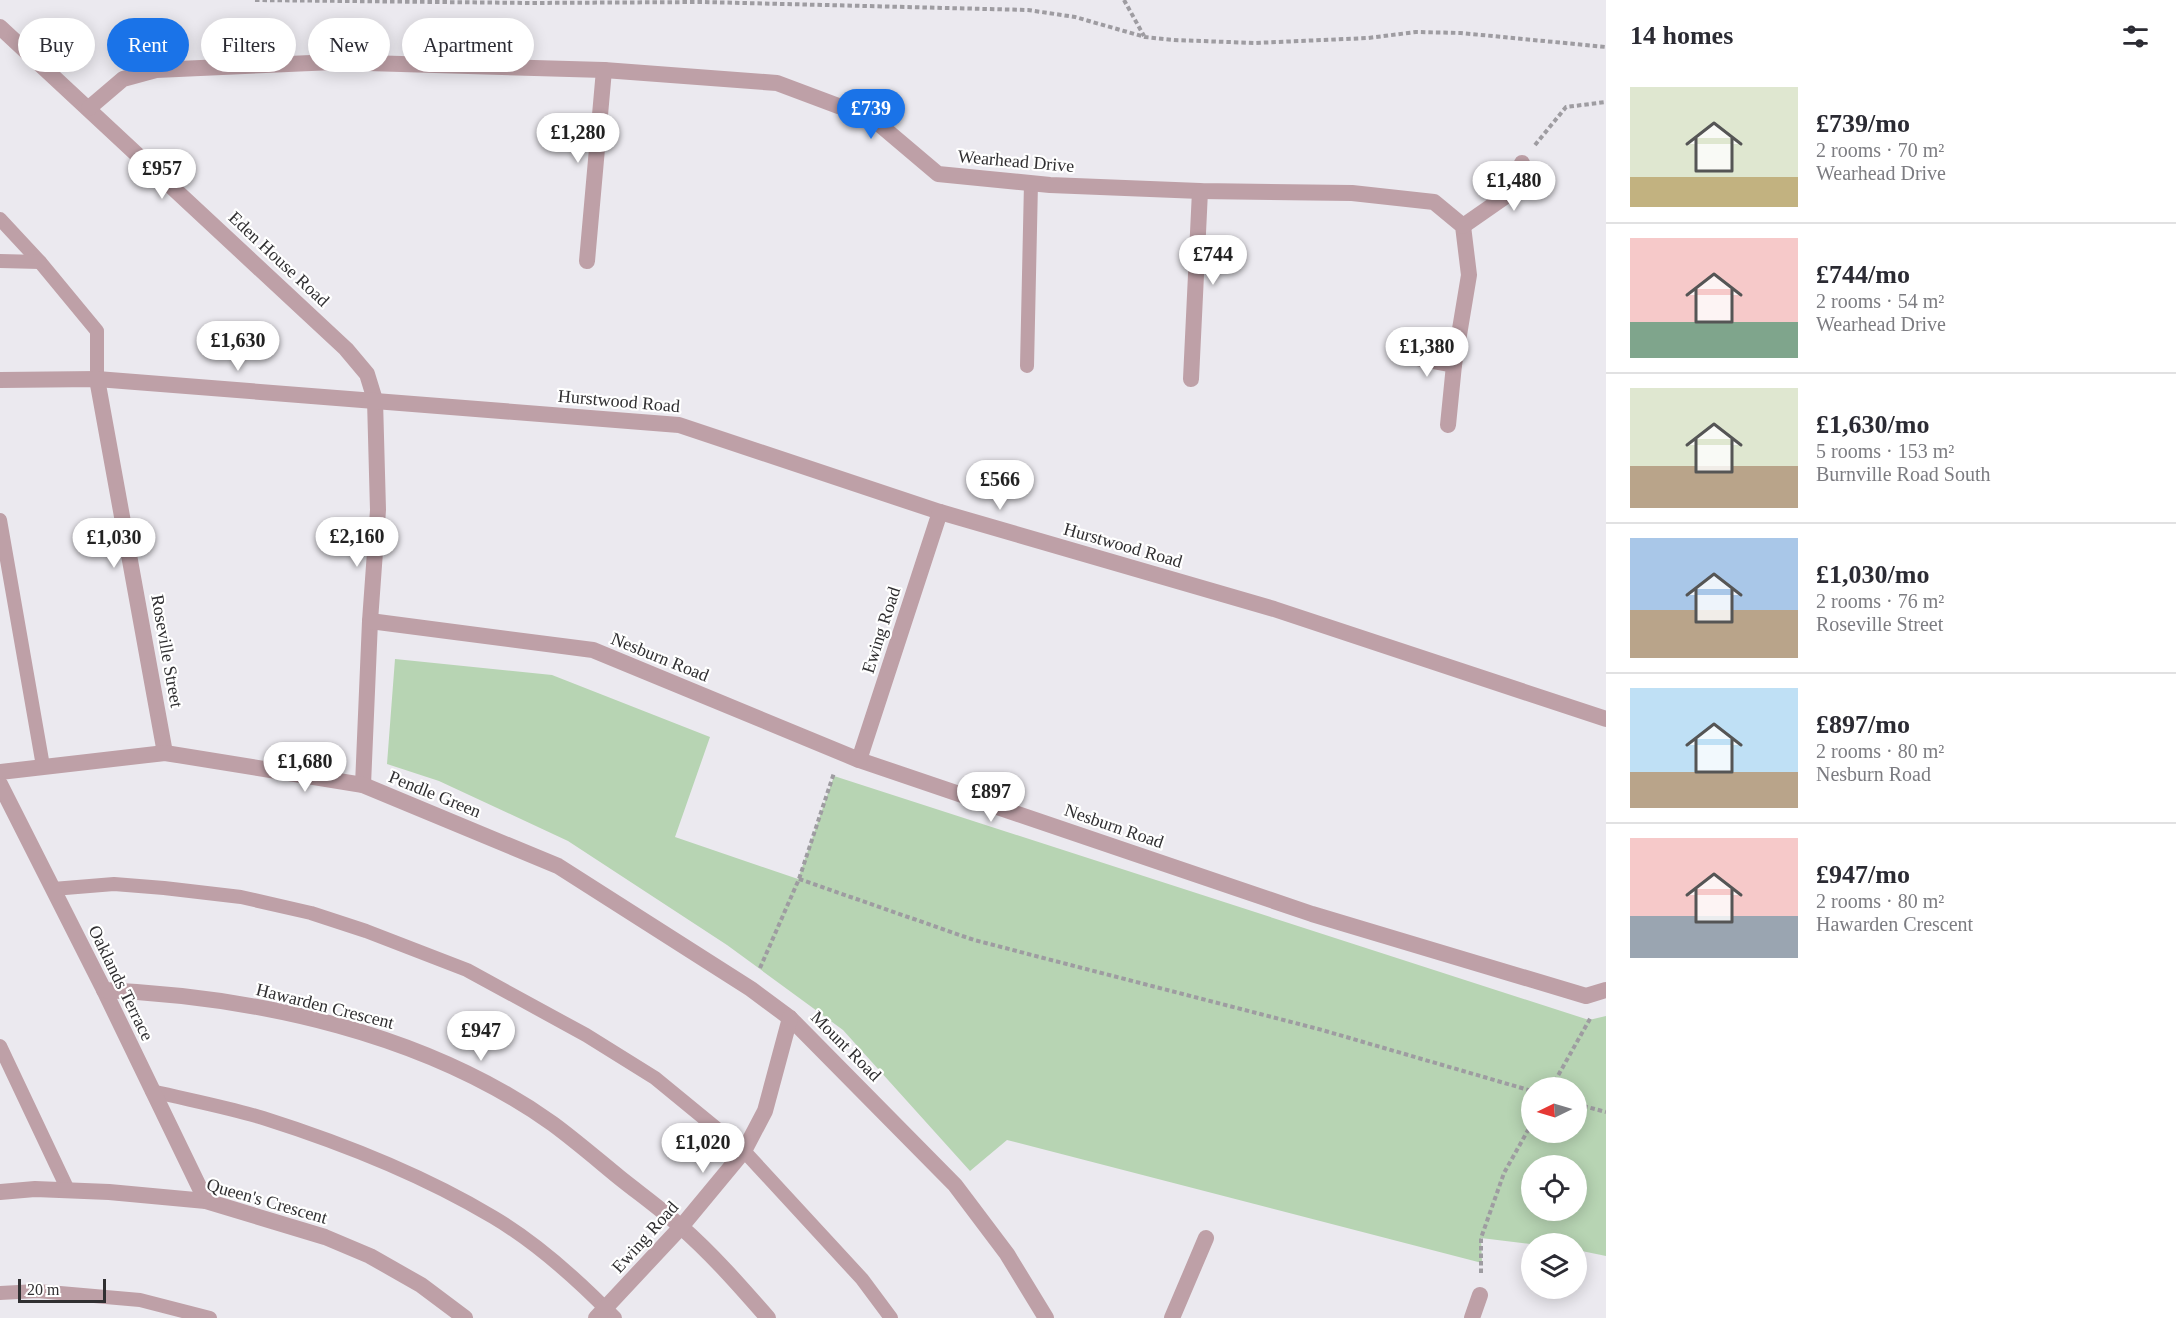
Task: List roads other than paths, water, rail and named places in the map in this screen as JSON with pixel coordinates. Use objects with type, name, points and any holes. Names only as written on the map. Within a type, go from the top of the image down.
[{"type":"street","name":"Eden House Road","points":[[0,27],[346,349],[368,374],[375,400],[378,510],[370,621],[363,785]]},
{"type":"street","name":"Wearhead Drive","points":[[88,108],[123,79],[156,70],[334,62],[604,70],[777,83],[873,119],[938,174],[1031,183],[1200,191],[1352,193],[1434,202],[1462,226]]},
{"type":"street","points":[[587,261],[604,70]]},
{"type":"street","points":[[1448,425],[1454,365],[1469,275],[1462,226],[1509,194],[1522,163]]},
{"type":"street","points":[[1191,379],[1200,191]]},
{"type":"street","points":[[1406,356],[1454,365]]},
{"type":"street","name":"Hurstwood Road","points":[[0,380],[97,379],[679,425],[940,512],[1274,609],[1606,719]]},
{"type":"street","name":"Roseville Street","points":[[97,379],[165,753]]},
{"type":"street","name":"Ewing Road","points":[[859,760],[940,512]]},
{"type":"street","name":"Nesburn Road","points":[[370,621],[593,650],[859,760],[1312,914],[1586,996],[1606,990]]},
{"type":"street","name":"Pendle Green","points":[[0,772],[165,753],[363,785],[558,866]]},
{"type":"street","name":"Oaklands Terrace","points":[[0,784],[104,990],[206,1201]]},
{"type":"street","name":"Mount Road","points":[[558,866],[751,989],[790,1018],[955,1185],[1007,1254],[1046,1318]]},
{"type":"street","name":"Hawarden Crescent","points":[[104,990],[160,993],[261,1008],[367,1033],[436,1060],[495,1088],[553,1124],[681,1227],[768,1318]]},
{"type":"street","name":"Ewing Road","points":[[606,1315],[744,1151],[765,1111],[790,1018]]},
{"type":"street","name":"Queen's Crescent","points":[[0,1192],[35,1189],[68,1190],[206,1201],[315,1234],[370,1256],[421,1285],[465,1318]]},
{"type":"street","points":[[1172,1318],[1206,1238]]},
{"type":"street","points":[[1472,1318],[1480,1295]]},
{"type":"lane","points":[[1026,366],[1031,183]]},
{"type":"lane","points":[[0,219],[40,261],[97,331],[97,379]]},
{"type":"lane","points":[[0,261],[40,261]]},
{"type":"lane","points":[[0,520],[43,766]]},
{"type":"lane","points":[[53,889],[114,884],[241,897],[311,913],[366,931],[467,970],[586,1035],[656,1078],[744,1151],[862,1279],[891,1318]]},
{"type":"lane","points":[[0,1046],[68,1190]]},
{"type":"lane","points":[[152,1091],[261,1118],[336,1142],[409,1174],[494,1217],[543,1253],[606,1315]]},
{"type":"lane","points":[[0,1293],[37,1291],[140,1300],[210,1318]]}]
